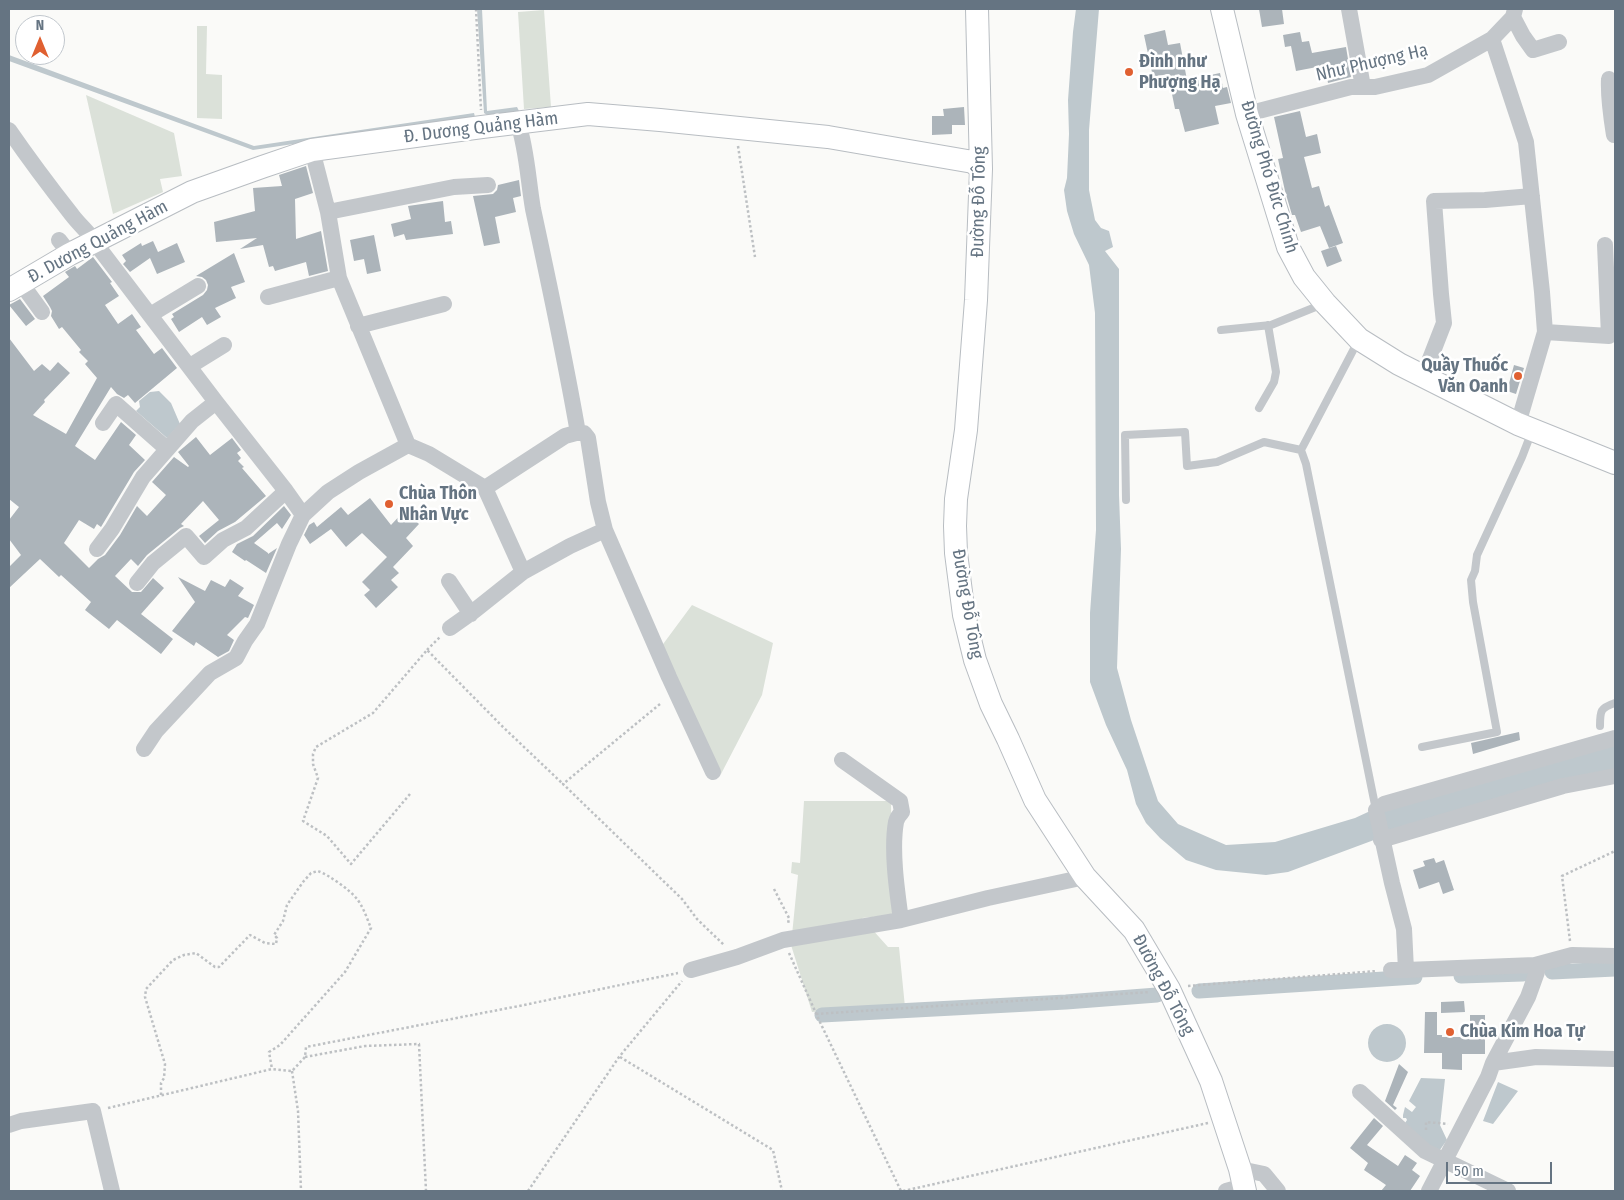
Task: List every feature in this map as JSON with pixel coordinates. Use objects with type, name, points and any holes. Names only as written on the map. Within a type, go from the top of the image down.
[{"type":"main road","name":"Đường Đỗ Tông","points":[[977,9],[981,169],[976,300],[966,430],[956,499],[955,526],[956,553],[964,615],[975,660],[991,704],[1035,800],[1085,877],[1134,930],[1169,989],[1211,1081],[1224,1119],[1239,1184]]},
{"type":"main road","name":"Đường Phó Đức Chính","points":[[1222,9],[1247,114],[1288,246],[1304,277],[1325,303],[1359,339],[1399,364],[1525,427],[1615,463]]},
{"type":"main road","name":"Đ. Dương Quảng Hàm","points":[[14,283],[64,247],[95,241],[192,192],[312,150],[588,114],[828,137],[973,162],[981,169]]},
{"type":"street","points":[[1349,9],[1363,87]]},
{"type":"street","name":"Như Phượng Hạ","points":[[1247,114],[1351,87],[1375,87],[1428,75],[1492,39],[1514,13]]},
{"type":"street","points":[[1514,13],[1523,36],[1533,50],[1559,42]]},
{"type":"street","points":[[1492,39],[1526,142],[1540,264],[1545,332],[1525,427]]},
{"type":"street","points":[[1609,79],[1608,94],[1615,134]]},
{"type":"street","points":[[518,123],[522,137],[530,193],[564,354],[578,433]]},
{"type":"street","points":[[9,130],[83,230],[95,241],[303,515]]},
{"type":"street","points":[[312,150],[328,212],[339,278],[408,445],[429,454],[485,488],[523,572]]},
{"type":"street","points":[[328,212],[454,187],[488,185]]},
{"type":"street","points":[[1423,377],[1444,323],[1434,200],[1485,200],[1532,196]]},
{"type":"street","points":[[1545,332],[1612,336],[1605,245]]},
{"type":"street","points":[[268,297],[339,278]]},
{"type":"street","points":[[14,283],[42,312]]},
{"type":"street","points":[[150,315],[198,286]]},
{"type":"street","points":[[358,326],[444,304]]},
{"type":"street","points":[[190,366],[224,345]]},
{"type":"street","points":[[97,549],[143,477],[192,421],[216,402]]},
{"type":"street","points":[[103,423],[116,404],[167,449]]},
{"type":"street","points":[[485,488],[565,436],[584,433],[588,438],[598,502],[605,530],[713,772]]},
{"type":"street","points":[[144,749],[156,731],[210,672],[236,658],[257,624],[289,544],[303,515],[328,492],[359,472],[408,445]]},
{"type":"street","points":[[137,583],[154,564],[186,536],[204,557],[223,540],[246,528],[286,491]]},
{"type":"street","points":[[450,628],[523,572],[570,546],[605,530]]},
{"type":"street","points":[[448,581],[470,614]]},
{"type":"street","points":[[1615,738],[1380,807],[1381,839],[1404,929],[1398,970],[1535,965],[1572,955],[1615,956]]},
{"type":"street","points":[[842,760],[907,808],[896,820],[896,880],[901,920]]},
{"type":"street","points":[[1381,839],[1563,786],[1615,776]]},
{"type":"street","points":[[691,970],[737,957],[783,940],[901,920],[988,898],[1085,877]]},
{"type":"street","points":[[1429,1191],[1528,998],[1537,972],[1535,965]]},
{"type":"street","points":[[1493,1063],[1536,1057],[1615,1059]]},
{"type":"street","points":[[1360,1092],[1425,1151],[1508,1191]]},
{"type":"street","points":[[9,1124],[93,1111],[112,1191]]},
{"type":"street","points":[[1239,1184],[1264,1174],[1278,1191]]},
{"type":"lane","points":[[1221,330],[1268,325],[1325,303]]},
{"type":"lane","points":[[1259,408],[1274,382],[1276,372],[1268,325]]},
{"type":"lane","points":[[1359,339],[1301,450],[1306,464],[1380,807]]},
{"type":"lane","points":[[1422,747],[1497,732],[1473,602],[1471,580],[1475,571],[1477,555],[1522,457],[1525,427]]},
{"type":"lane","points":[[1126,500],[1125,435],[1185,432],[1187,466],[1217,462],[1264,442],[1301,450]]},
{"type":"lane","points":[[1600,726],[1600,713],[1603,708],[1615,703]]},
{"type":"path","points":[[476,9],[482,127]]},
{"type":"path","points":[[734,127],[755,257]]},
{"type":"path","points":[[410,794],[352,864],[327,836],[303,821],[318,778],[313,764],[313,754],[316,747],[372,713],[427,650],[503,727],[682,899],[697,919],[737,957]]},
{"type":"path","points":[[563,784],[660,704]]},
{"type":"path","points":[[1572,955],[1562,876],[1615,851]]},
{"type":"path","points":[[162,1095],[161,1083],[164,1078],[165,1064],[145,997],[146,989],[173,960],[184,954],[196,953],[219,967],[250,935],[264,943],[276,944],[274,935],[283,922],[287,905],[311,873],[318,872],[331,878],[356,898],[371,928],[346,972],[280,1045],[269,1052],[272,1069]]},
{"type":"path","points":[[774,889],[789,918],[788,931],[783,940],[816,1014],[902,1191],[1224,1119]]},
{"type":"path","points":[[305,1057],[306,1047],[519,1006],[691,970]]},
{"type":"path","points":[[528,1191],[620,1057],[691,970]]},
{"type":"path","points":[[816,1014],[1156,992],[1214,983],[1398,970]]},
{"type":"path","points":[[292,1071],[305,1057],[365,1046],[419,1044],[426,1191]]},
{"type":"path","points":[[620,1057],[773,1150],[782,1191]]},
{"type":"path","points":[[93,1111],[272,1069],[292,1071]]},
{"type":"path","points":[[292,1071],[298,1110],[301,1191]]},
{"type":"path","points":[[1426,1130],[1426,1122],[1441,1123]]},
{"type":"shaded area","points":[[477,9],[482,9],[487,111],[517,107],[519,111],[487,115],[484,113]]},
{"type":"shaded area","points":[[1076,9],[1099,9],[1089,130],[1089,190],[1095,220],[1101,228],[1109,231],[1113,247],[1105,251],[1119,269],[1119,495],[1121,549],[1117,668],[1131,720],[1158,801],[1178,824],[1226,845],[1275,842],[1355,818],[1368,812],[1404,804],[1615,743],[1615,774],[1374,840],[1288,872],[1266,875],[1216,870],[1186,860],[1160,838],[1146,823],[1136,804],[1127,770],[1106,725],[1090,682],[1090,613],[1096,530],[1095,313],[1089,265],[1074,234],[1067,211],[1064,190],[1067,178],[1068,100]]},
{"type":"shaded area","points":[[544,10],[551,107],[524,109],[518,12]]},
{"type":"shaded area","points":[[197,26],[207,26],[206,74],[222,75],[222,119],[197,118]]},
{"type":"shaded area","points":[[9,55],[15,57],[15,63],[9,61]]},
{"type":"shaded area","points":[[20,65],[36,65],[254,146],[474,113],[475,117],[253,150]]},
{"type":"shaded area","points":[[86,95],[174,133],[182,176],[160,179],[163,192],[113,214]]},
{"type":"shaded area","points":[[159,391],[171,403],[180,424],[167,438],[136,411],[140,407],[139,401],[150,392]]},
{"type":"shaded area","points":[[692,605],[773,643],[762,695],[721,774],[655,655]]},
{"type":"shaded area","points":[[804,801],[891,801],[892,915],[862,918],[888,947],[899,947],[905,1007],[812,1012],[791,945],[798,875],[791,873],[792,862],[800,863]]},
{"type":"shaded area","points":[[1387,1024],[1401,1029],[1406,1043],[1401,1057],[1387,1062],[1373,1057],[1368,1043],[1373,1029]]},
{"type":"shaded area","points":[[1421,1078],[1445,1079],[1440,1125],[1447,1140],[1437,1154],[1405,1123],[1406,1118],[1403,1118],[1405,1107],[1412,1112],[1416,1107],[1409,1101]]},
{"type":"shaded area","points":[[1498,1082],[1518,1091],[1493,1124],[1483,1121]]},
{"type":"building","points":[[1259,9],[1282,9],[1284,24],[1262,27]]},
{"type":"building","points":[[1165,30],[1168,45],[1180,43],[1187,80],[1220,73],[1223,88],[1227,87],[1231,103],[1215,106],[1219,124],[1185,132],[1179,109],[1175,109],[1168,74],[1153,77],[1144,35]]},
{"type":"building","points":[[1300,32],[1302,42],[1309,41],[1312,53],[1346,47],[1351,77],[1328,83],[1326,71],[1318,72],[1317,67],[1296,71],[1291,46],[1285,47],[1283,35]]},
{"type":"building","points":[[964,107],[965,125],[952,125],[952,134],[932,135],[932,116],[944,116],[943,109]]},
{"type":"building","points":[[1300,111],[1306,137],[1317,134],[1321,153],[1304,157],[1312,188],[1319,186],[1325,207],[1329,205],[1343,243],[1329,248],[1320,226],[1301,232],[1295,215],[1292,215],[1278,159],[1283,158],[1274,117]]},
{"type":"building","points":[[306,166],[313,193],[295,199],[296,239],[321,231],[328,271],[309,276],[306,262],[275,271],[273,266],[269,267],[263,245],[240,249],[257,238],[216,242],[214,222],[255,211],[253,188],[282,186],[279,175]]},
{"type":"building","points":[[519,180],[521,196],[513,198],[516,212],[495,217],[500,243],[484,246],[473,196],[493,194],[497,190],[498,185]]},
{"type":"building","points":[[443,201],[445,222],[451,221],[453,234],[406,240],[404,234],[394,237],[391,224],[411,219],[408,206]]},
{"type":"building","points":[[374,235],[381,271],[367,274],[364,259],[354,261],[350,240]]},
{"type":"building","points":[[153,241],[158,252],[177,243],[185,262],[157,274],[150,258],[130,272],[123,264],[126,261],[122,255],[141,243],[142,246]]},
{"type":"building","points":[[1336,246],[1342,261],[1327,267],[1321,251]]},
{"type":"building","points":[[234,253],[245,282],[231,287],[236,298],[215,308],[221,317],[207,325],[202,317],[179,332],[171,319],[174,317],[172,314],[203,295],[207,290],[206,280],[196,276]]},
{"type":"building","points":[[93,257],[112,282],[110,283],[119,296],[105,305],[118,324],[132,314],[141,327],[136,330],[154,354],[162,348],[177,368],[135,403],[128,395],[124,398],[111,387],[75,446],[95,460],[121,422],[136,435],[129,445],[145,460],[134,472],[101,527],[97,524],[94,529],[79,520],[64,543],[89,568],[105,555],[120,535],[137,506],[147,516],[166,495],[152,482],[174,457],[189,466],[178,452],[196,437],[210,455],[232,438],[241,450],[237,453],[241,458],[238,461],[244,467],[242,468],[266,496],[235,522],[218,531],[205,543],[199,536],[219,520],[203,501],[181,524],[184,526],[147,555],[138,566],[131,559],[115,576],[132,592],[141,592],[153,578],[164,588],[141,614],[173,639],[161,654],[117,620],[109,629],[85,610],[91,602],[61,575],[59,577],[40,559],[9,588],[9,567],[21,555],[9,539],[9,520],[19,507],[9,499],[9,338],[34,371],[42,364],[50,371],[58,362],[70,373],[44,400],[45,402],[33,415],[66,434],[97,378],[85,364],[88,361],[79,352],[81,350],[62,327],[59,329],[51,316],[52,311],[43,296],[69,277],[65,272],[75,266],[77,269]]},
{"type":"building","points":[[20,299],[35,319],[26,326],[9,305]]},
{"type":"building","points":[[1514,365],[1524,368],[1516,394],[1507,391]]},
{"type":"building","points":[[370,498],[391,525],[405,510],[419,524],[406,538],[413,546],[393,567],[399,573],[391,580],[398,587],[376,608],[364,595],[370,590],[362,582],[387,557],[362,533],[346,547],[331,529],[310,544],[304,535],[309,525],[314,522],[317,527],[341,507],[348,515]]},
{"type":"building","points":[[284,506],[291,515],[282,529],[277,523],[254,543],[268,554],[277,548],[266,573],[232,552],[237,544],[253,536]]},
{"type":"building","points":[[178,577],[205,591],[211,580],[225,587],[230,579],[244,588],[238,596],[254,605],[248,618],[245,617],[227,635],[234,640],[229,651],[218,657],[196,642],[194,646],[172,631],[195,602]]},
{"type":"building","points":[[1519,732],[1520,740],[1473,754],[1471,743]]},
{"type":"building","points":[[1434,858],[1436,863],[1444,860],[1454,890],[1443,894],[1439,882],[1419,889],[1413,870],[1425,866],[1423,861]]},
{"type":"building","points":[[1464,1001],[1465,1012],[1441,1013],[1441,1002]]},
{"type":"building","points":[[1425,1012],[1437,1012],[1437,1035],[1442,1035],[1442,1037],[1470,1037],[1470,1015],[1485,1015],[1485,1054],[1462,1054],[1462,1070],[1442,1069],[1442,1053],[1424,1053]]},
{"type":"building","points":[[1399,1064],[1408,1072],[1393,1105],[1397,1108],[1395,1110],[1385,1101]]},
{"type":"building","points":[[1374,1118],[1383,1126],[1367,1145],[1398,1166],[1405,1155],[1417,1163],[1412,1170],[1420,1176],[1410,1191],[1381,1191],[1386,1185],[1364,1170],[1368,1163],[1350,1148]]},
{"type":"waterway","points":[[1552,972],[1615,969]]},
{"type":"waterway","points":[[1461,976],[1523,974]]},
{"type":"waterway","points":[[1199,991],[1415,977]]},
{"type":"waterway","points":[[822,1015],[1066,1002],[1157,995]]},
{"type":"place","name":"Đình như Phượng Hạ","points":[[1129,72]]},
{"type":"place","name":"Quầy Thuốc Văn Oanh","points":[[1518,376]]},
{"type":"place","name":"Chùa Thôn Nhân Vực","points":[[389,504]]},
{"type":"place","name":"Chùa Kim Hoa Tự","points":[[1450,1032]]}]
